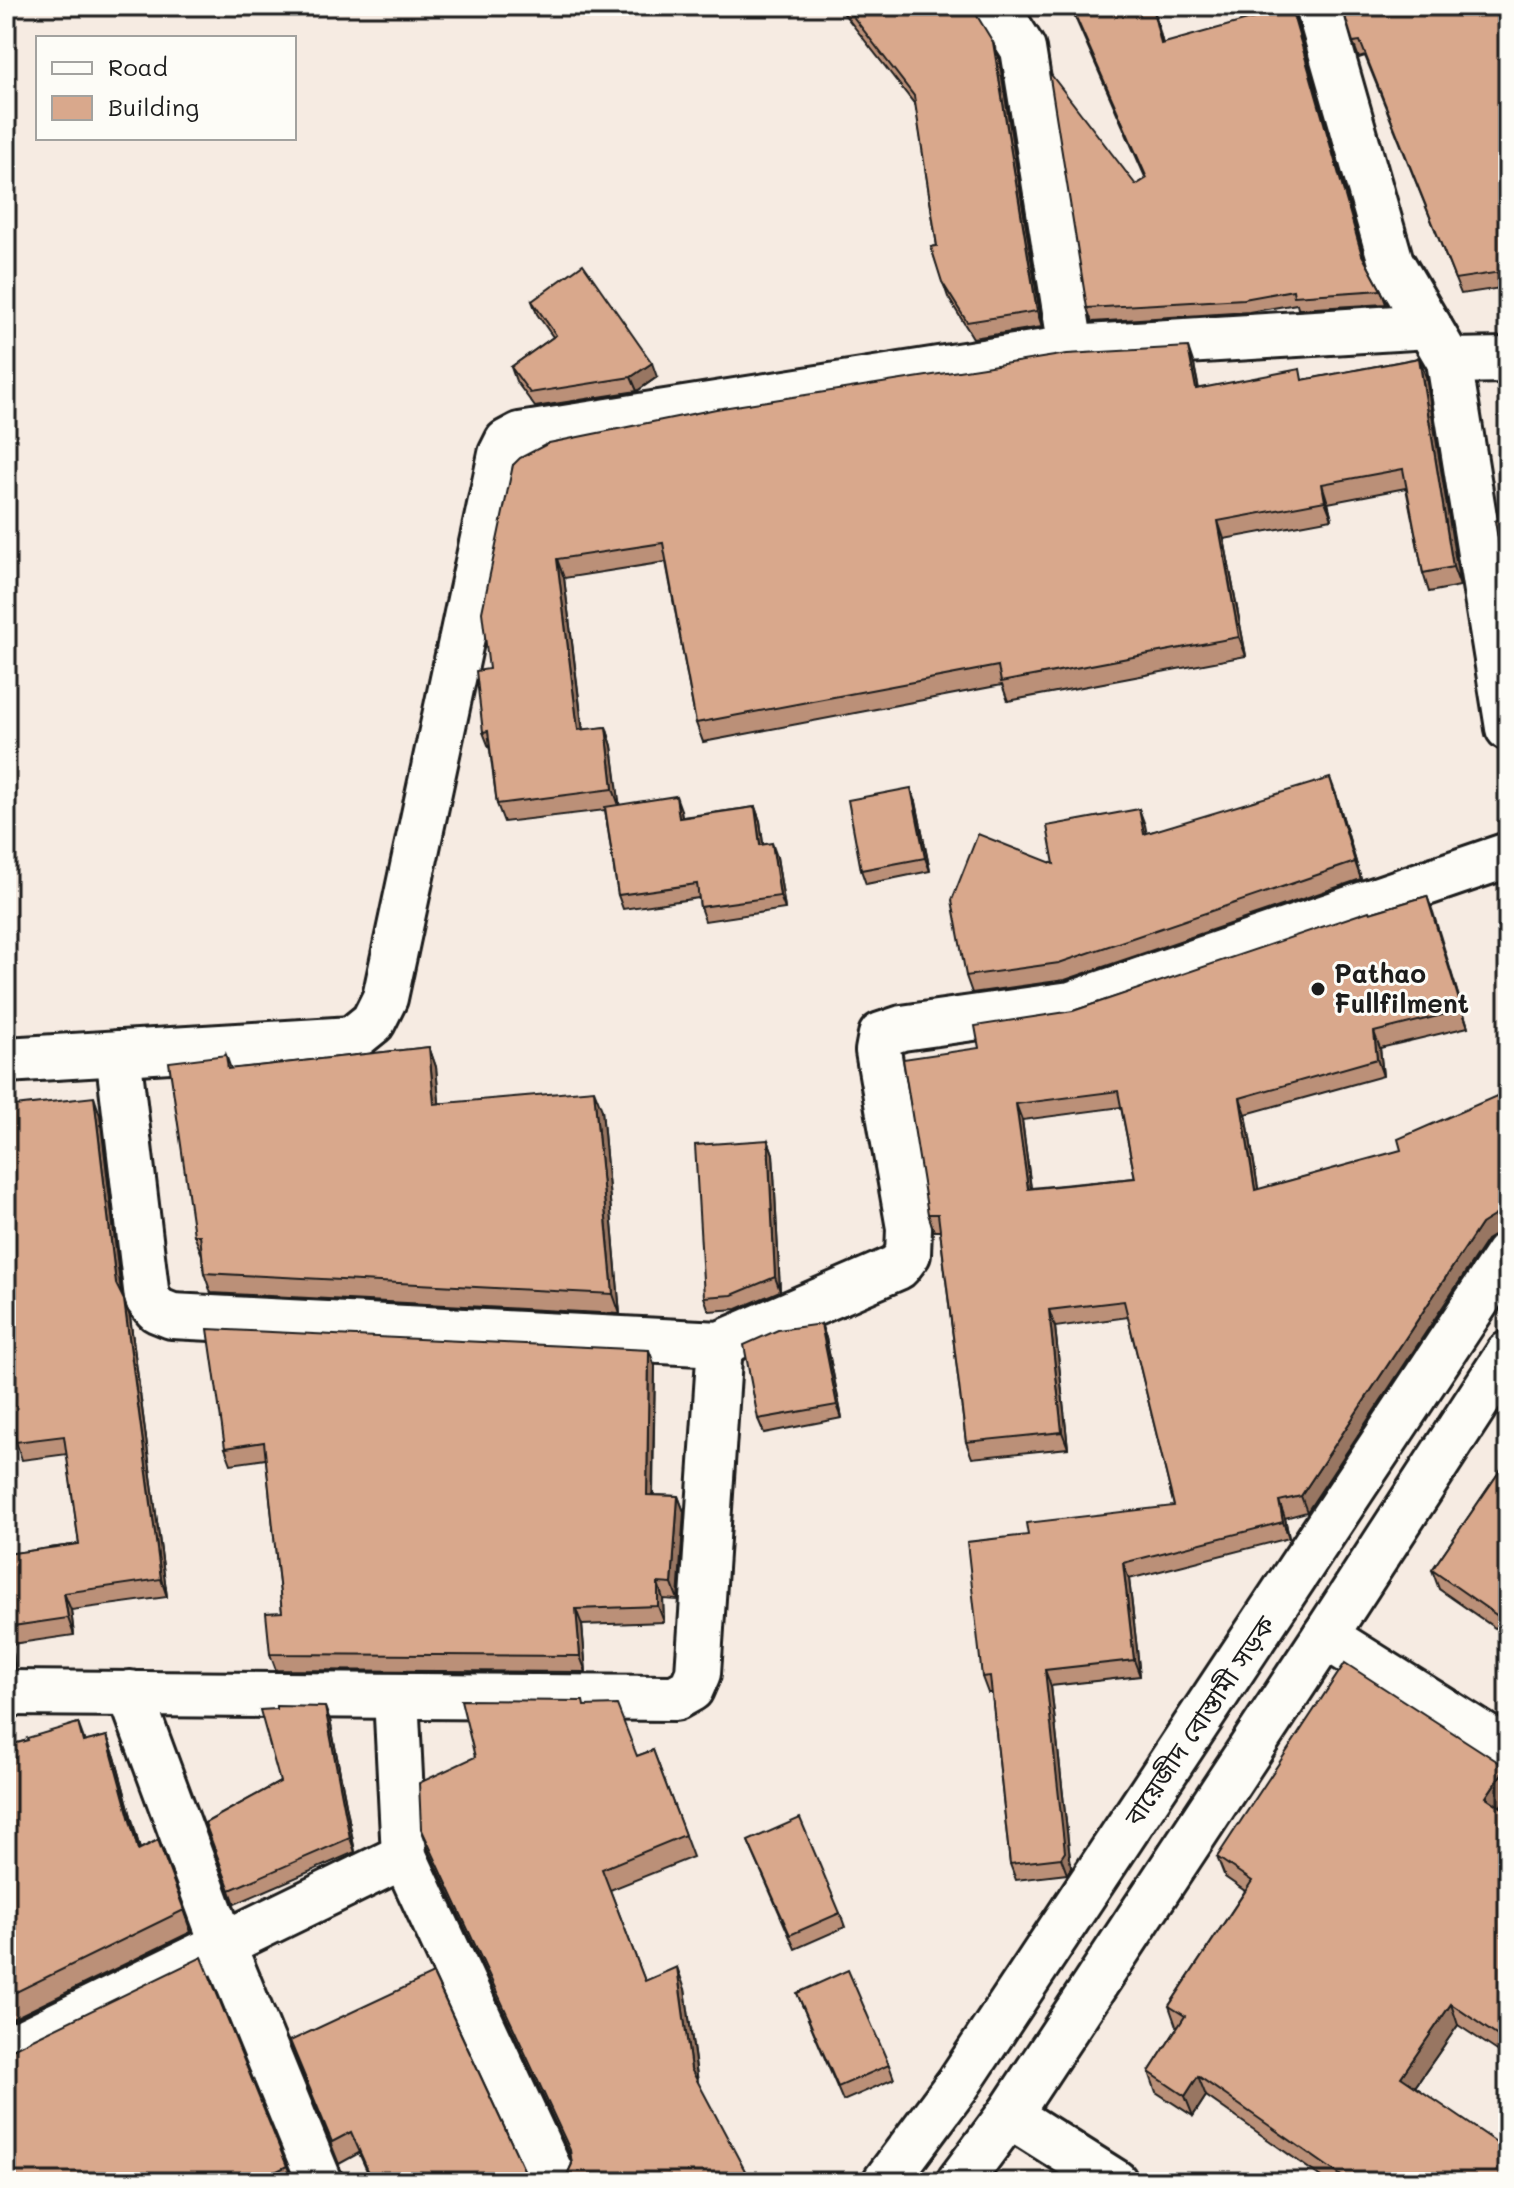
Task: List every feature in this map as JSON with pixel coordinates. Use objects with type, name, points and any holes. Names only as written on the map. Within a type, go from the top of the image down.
[{"type":"street","points":[[1318,6],[1391,262],[1439,344],[1508,728]]},
{"type":"street","points":[[1006,8],[1023,49],[1071,348]]},
{"type":"street","points":[[6,1060],[352,1039],[373,1022],[385,998],[501,454],[507,442],[520,435],[1071,348],[1439,344],[1508,360]]},
{"type":"street","points":[[118,1053],[147,1298],[157,1310],[172,1316],[720,1344],[898,1267],[908,1254],[909,1228],[878,1051],[881,1035],[902,1028],[1071,1004],[1508,855]]},
{"type":"street","name":"বায়েজীদ বোস্তামী সড়ক","points":[[885,2182],[967,2071],[1508,1254]]},
{"type":"street","points":[[6,1693],[675,1698],[691,1689],[698,1673],[720,1344]]},
{"type":"street","points":[[959,2182],[1009,2115],[1508,1354]]},
{"type":"street","points":[[1325,1636],[1508,1751]]},
{"type":"street","points":[[130,1693],[223,1945],[320,2182]]},
{"type":"street","points":[[396,1696],[404,1856],[555,2182]]},
{"type":"street","points":[[6,2050],[404,1856]]},
{"type":"street","points":[[1009,2115],[1115,2182]]},
{"type":"building","points":[[845,6],[971,6],[993,42],[1037,311],[967,322],[942,282],[931,247],[937,246],[914,96]]},
{"type":"building","points":[[1071,6],[1152,6],[1161,44],[1291,8],[1362,255],[1381,290],[1294,296],[1293,290],[1244,299],[1087,308],[1049,72],[1136,185],[1147,178]]},
{"type":"building","points":[[1342,6],[1508,6],[1508,271],[1455,279],[1360,41],[1353,42]]},
{"type":"building","points":[[583,264],[652,363],[631,377],[530,393],[511,367],[556,335],[532,301]]},
{"type":"building","points":[[1188,347],[1196,389],[1300,369],[1302,380],[1419,358],[1453,567],[1423,573],[1403,469],[1322,484],[1325,501],[1218,521],[1239,637],[1001,682],[998,666],[696,723],[663,543],[557,559],[578,730],[606,727],[613,789],[497,804],[488,731],[483,732],[476,671],[489,669],[482,612],[513,465],[520,458],[549,443],[716,409],[1067,354]]},
{"type":"building","points":[[1508,514],[1508,598],[1495,521]]},
{"type":"building","points":[[1330,778],[1355,862],[1059,963],[966,976],[952,900],[978,834],[1054,864],[1047,826],[1139,809],[1144,834]]},
{"type":"building","points":[[911,788],[925,858],[861,870],[848,800]]},
{"type":"building","points":[[676,796],[679,818],[755,807],[760,845],[772,843],[780,896],[700,907],[697,884],[618,895],[605,807]]},
{"type":"building","points":[[1427,896],[1462,1010],[1374,1032],[1377,1059],[1240,1098],[1255,1190],[1401,1150],[1398,1139],[1508,1091],[1508,1198],[1497,1214],[1481,1224],[1301,1496],[1279,1501],[1283,1522],[1123,1563],[1134,1660],[1045,1670],[1065,1852],[1061,1858],[1010,1864],[990,1676],[982,1677],[967,1542],[1028,1535],[1026,1523],[1174,1506],[1124,1301],[1049,1310],[1062,1432],[966,1442],[938,1214],[928,1214],[903,1059],[979,1048],[975,1026],[1073,1011]],"holes":[[[1118,1091],[1135,1178],[1028,1189],[1016,1104]]]},
{"type":"building","points":[[429,1047],[434,1104],[594,1090],[613,1294],[204,1273],[200,1235],[194,1235],[169,1062],[226,1055],[228,1069]]},
{"type":"building","points":[[94,1097],[116,1284],[124,1300],[161,1579],[64,1593],[68,1618],[6,1627],[6,1554],[79,1544],[64,1436],[16,1442],[9,1393],[6,1394],[6,1107]]},
{"type":"building","points":[[768,1140],[775,1277],[732,1295],[704,1297],[695,1145]]},
{"type":"building","points":[[821,1324],[837,1405],[758,1419],[744,1345],[778,1330]]},
{"type":"building","points":[[208,1329],[649,1350],[647,1495],[678,1496],[672,1584],[658,1583],[658,1606],[576,1609],[580,1656],[270,1654],[266,1613],[282,1612],[264,1442],[225,1448]]},
{"type":"building","points":[[1508,1459],[1508,1623],[1432,1570]]},
{"type":"building","points":[[1345,1663],[1506,1767],[1486,1797],[1508,1812],[1508,2043],[1451,2004],[1401,2077],[1508,2150],[1508,2182],[1350,2182],[1198,2076],[1185,2096],[1149,2072],[1185,2016],[1169,2006],[1252,1881],[1217,1857]]},
{"type":"building","points":[[461,1700],[583,1701],[584,1706],[617,1705],[637,1756],[653,1750],[685,1835],[602,1869],[645,1981],[677,1967],[691,2069],[751,2182],[559,2182],[572,2164],[570,2150],[421,1828],[419,1783],[475,1757]]},
{"type":"building","points":[[276,1706],[325,1707],[350,1838],[230,1890],[205,1823],[280,1782],[260,1710],[276,1709]]},
{"type":"building","points":[[78,1723],[83,1742],[107,1736],[138,1850],[158,1840],[184,1910],[6,1997],[6,1746]]},
{"type":"building","points":[[800,1818],[840,1913],[790,1935],[748,1841]]},
{"type":"building","points":[[202,1957],[287,2166],[267,2176],[271,2182],[6,2182],[6,2052]]},
{"type":"building","points":[[848,1970],[889,2065],[838,2087],[797,1993]]},
{"type":"building","points":[[433,1974],[525,2172],[536,2182],[373,2182],[351,2132],[332,2142],[290,2041]]},
{"type":"place","name":"Pathao Fullfilment","points":[[1318,989]]}]
